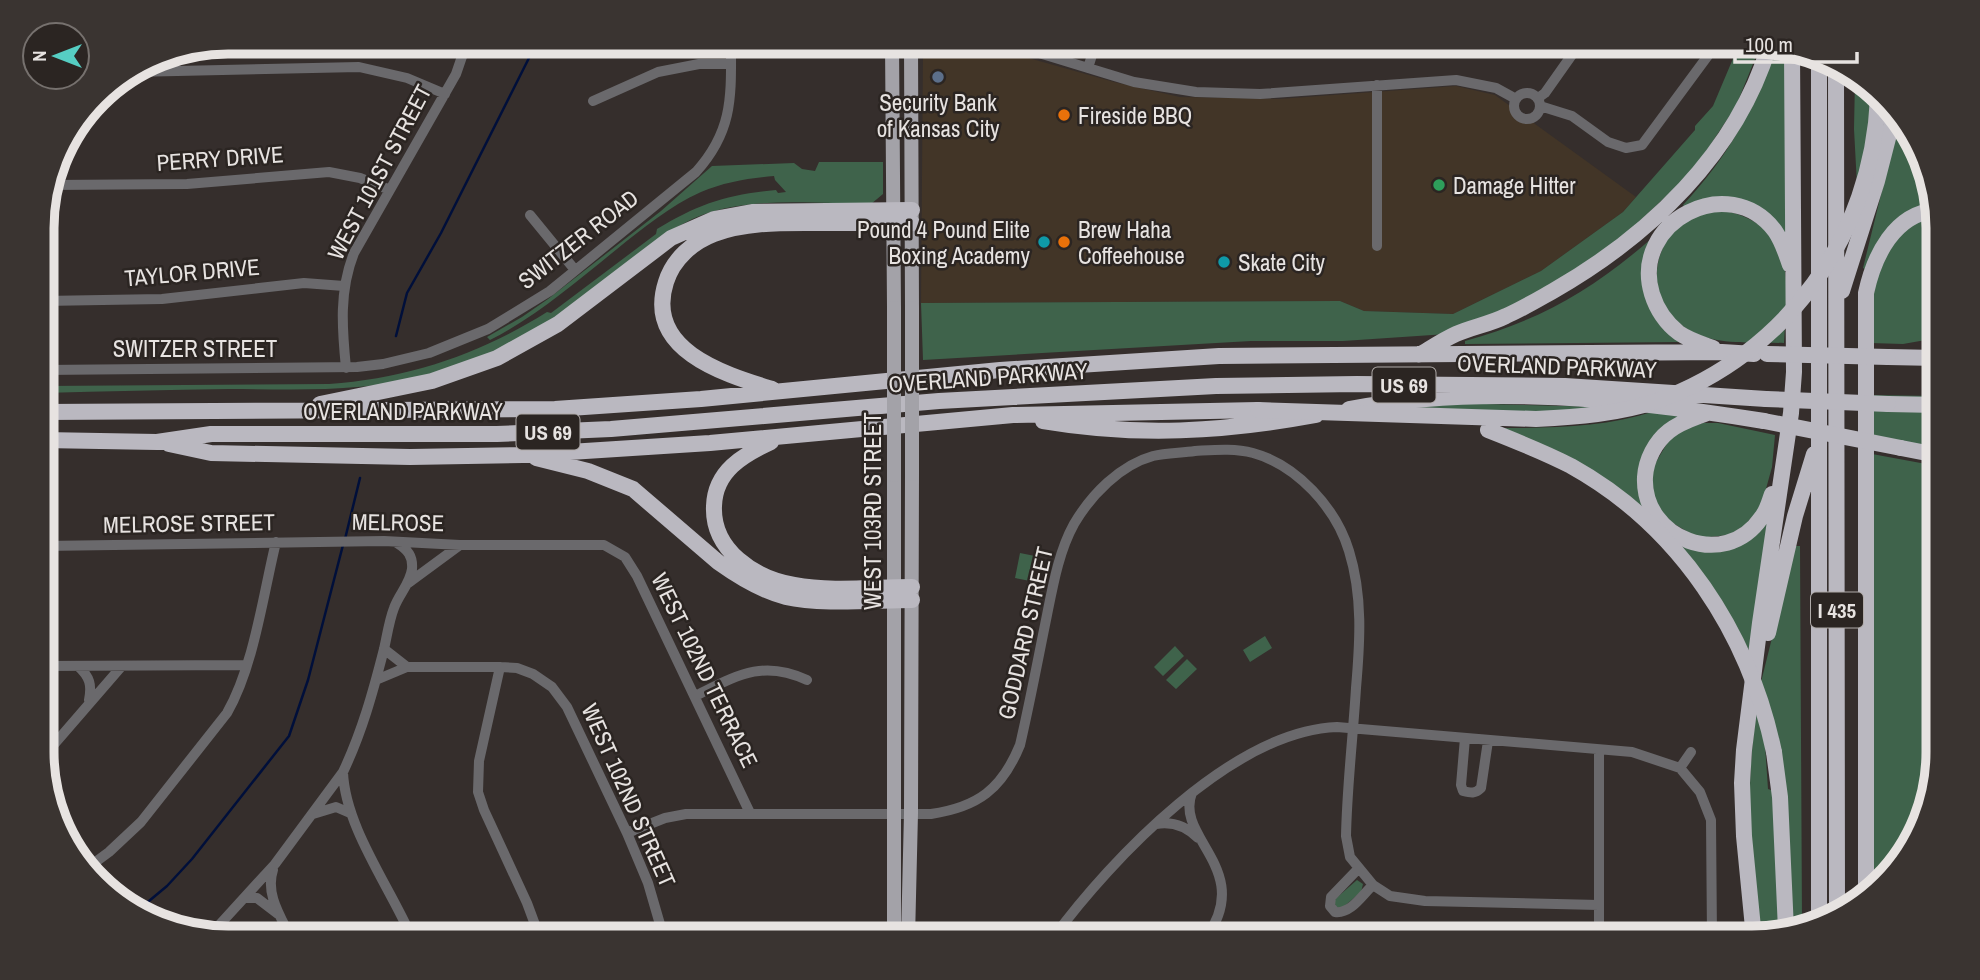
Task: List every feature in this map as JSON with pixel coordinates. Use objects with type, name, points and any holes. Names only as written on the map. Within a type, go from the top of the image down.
[{"type":"highway","points":[[1417,355],[1455,334],[1505,317],[1527,306],[1583,274],[1632,239],[1680,194],[1722,142],[1753,89],[1766,55]]},
{"type":"highway","points":[[1753,925],[1742,783],[1752,690],[1791,413],[1794,372],[1796,284],[1792,60]]},
{"type":"highway","name":"I 435","points":[[1819,68],[1819,912]]},
{"type":"highway","name":"I 435","points":[[1836,76],[1837,903]]},
{"type":"highway","points":[[157,442],[211,453],[410,457],[523,455],[782,436],[1013,415],[1258,410],[1559,418],[1605,414],[1655,401],[1708,378],[1754,348],[1802,301],[1825,270],[1846,232],[1867,177],[1877,108]]},
{"type":"highway","points":[[1837,307],[1877,181],[1892,124]]},
{"type":"highway","points":[[1722,352],[1680,334],[1661,314],[1653,296],[1649,275],[1656,244],[1677,218],[1698,208],[1717,204],[1735,206],[1753,213],[1770,225],[1780,240],[1796,284]]},
{"type":"highway","points":[[280,412],[421,384],[487,363],[549,331],[656,248],[700,223],[752,212],[894,217]]},
{"type":"highway","points":[[1866,882],[1866,293],[1878,253],[1895,230],[1913,216],[1925,213]]},
{"type":"highway","points":[[781,391],[724,374],[696,359],[680,344],[669,328],[663,308],[664,291],[674,265],[700,241],[734,229],[770,223],[912,216]]},
{"type":"highway","points":[[1907,357],[1926,351]]},
{"type":"highway","name":"OVERLAND PARKWAY","points":[[55,412],[555,409],[1000,370],[1219,356],[1722,352],[1926,358]]},
{"type":"highway","name":"OVERLAND PARKWAY","points":[[55,440],[157,442],[211,434],[497,434],[611,429],[939,401],[1216,386],[1565,386],[1766,399],[1926,405]]},
{"type":"highway","points":[[1013,415],[1075,426],[1150,431],[1206,431],[1436,397],[1546,397],[1710,412],[1926,453]]},
{"type":"highway","points":[[1710,412],[1666,433],[1652,451],[1647,464],[1645,485],[1650,506],[1659,522],[1683,540],[1717,545],[1736,539],[1752,528],[1767,508],[1785,456]]},
{"type":"highway","points":[[1456,415],[1573,467],[1619,498],[1666,540],[1709,593],[1741,648],[1760,696],[1774,752],[1780,797],[1786,922]]},
{"type":"highway","points":[[782,436],[743,455],[722,477],[714,497],[714,515],[724,544],[740,562],[785,583],[894,594]]},
{"type":"highway","points":[[1752,690],[1769,630],[1795,516],[1819,439]]},
{"type":"highway","points":[[523,455],[588,471],[632,489],[652,503],[718,562],[743,579],[774,593],[802,599],[912,594]]},
{"type":"main road","name":"WEST 103RD STREET","points":[[892,55],[895,813],[901,926]]},
{"type":"main road","name":"WEST 103RD STREET","points":[[902,926],[911,813],[911,55]]},
{"type":"street","points":[[1044,54],[1134,82],[1196,92],[1236,95],[1455,80],[1496,88],[1516,99]]},
{"type":"street","points":[[1088,68],[1092,54]]},
{"type":"street","points":[[1516,99],[1516,111],[1525,119],[1534,117],[1539,102],[1572,54]]},
{"type":"street","points":[[1516,99],[1527,93],[1539,102],[1572,116],[1608,142],[1626,148],[1642,145],[1709,54]]},
{"type":"street","name":"WEST 101ST STREET","points":[[346,368],[342,310],[344,286],[354,253],[456,74],[463,55]]},
{"type":"street","name":"SWITZER ROAD","points":[[346,368],[411,358],[488,330],[523,309],[575,270],[696,172],[717,146],[728,118],[731,100],[731,55]]},
{"type":"street","points":[[593,101],[657,72],[689,65],[731,64]]},
{"type":"street","points":[[151,72],[359,67],[399,75],[445,94]]},
{"type":"street","points":[[1377,85],[1377,246]]},
{"type":"street","name":"PERRY DRIVE","points":[[61,185],[187,184],[329,172],[360,178],[390,190]]},
{"type":"street","points":[[530,215],[575,270]]},
{"type":"street","name":"TAYLOR DRIVE","points":[[55,301],[162,299],[304,283],[344,286]]},
{"type":"street","name":"SWITZER STREET","points":[[55,370],[346,368]]},
{"type":"street","name":"GODDARD STREET","points":[[627,833],[665,818],[686,814],[931,814],[967,806],[993,789],[1013,763],[1020,745],[1057,573],[1075,523],[1102,488],[1128,467],[1152,456],[1218,449],[1253,453],[1272,460],[1301,480],[1340,525],[1356,576],[1361,630],[1346,836],[1350,858],[1358,869]]},
{"type":"street","points":[[94,863],[110,852],[141,821],[210,735],[232,703],[246,665],[276,541]]},
{"type":"street","name":"MELROSE STREET","points":[[54,546],[335,541]]},
{"type":"street","name":"MELROSE","points":[[335,541],[460,545]]},
{"type":"street","points":[[219,925],[275,864],[343,772],[360,731],[376,680],[394,607],[412,570],[407,549],[395,542]]},
{"type":"street","points":[[407,584],[460,545]]},
{"type":"street","name":"WEST 102ND TERRACE","points":[[460,545],[604,545],[625,557],[637,576],[750,813]]},
{"type":"street","points":[[376,680],[407,667],[384,649]]},
{"type":"street","points":[[54,666],[246,665]]},
{"type":"street","points":[[78,666],[88,674],[91,688],[88,703]]},
{"type":"street","points":[[54,744],[121,667]]},
{"type":"street","name":"WEST 102ND STREET","points":[[407,667],[517,668],[533,674],[552,687],[563,700],[627,833],[648,883],[660,926]]},
{"type":"street","points":[[500,667],[479,761],[478,792],[535,926]]},
{"type":"street","points":[[695,696],[754,671],[782,670],[807,680]]},
{"type":"street","points":[[1063,925],[1088,892],[1193,791],[1248,756],[1286,737],[1322,727],[1354,727],[1632,752],[1680,768],[1700,792],[1711,820],[1712,925]]},
{"type":"street","points":[[1465,738],[1461,785],[1463,791],[1471,793],[1481,788],[1488,740]]},
{"type":"street","points":[[1599,750],[1599,925]]},
{"type":"street","points":[[1680,768],[1691,752]]},
{"type":"street","points":[[343,772],[343,785],[350,813],[406,926]]},
{"type":"street","points":[[1193,791],[1188,804],[1189,814],[1214,859],[1220,878],[1221,895],[1214,925]]},
{"type":"street","points":[[311,815],[336,807],[350,813]]},
{"type":"street","points":[[1157,824],[1178,825],[1191,831],[1203,843]]},
{"type":"street","points":[[275,864],[270,890],[285,926]]},
{"type":"street","points":[[1373,885],[1342,913],[1335,912],[1330,906],[1331,897],[1358,869],[1373,885],[1390,896],[1425,901],[1599,905]]},
{"type":"street","points":[[245,898],[257,898],[280,915]]},
{"type":"shaded area","points":[[923,55],[1025,57],[1180,97],[1279,99],[1456,86],[1495,95],[1636,197],[1623,212],[1541,271],[1453,314],[1364,311],[1340,301],[921,303]]},
{"type":"green space","points":[[1735,54],[1757,54],[1736,106],[1693,171],[1576,281],[1447,334],[1343,341],[1251,341],[923,360],[921,303],[1340,301],[1364,311],[1453,314],[1541,271],[1623,212],[1713,106]]},
{"type":"green space","points":[[1771,56],[1787,59],[1789,234],[1761,212],[1685,208],[1683,205],[1727,150],[1757,93]]},
{"type":"green space","points":[[1855,88],[1871,101],[1869,132],[1857,185]]},
{"type":"green space","points":[[1896,132],[1920,183],[1924,207],[1920,208],[1867,270],[1863,268]]},
{"type":"green space","points":[[819,162],[883,162],[883,194],[871,204],[763,203],[721,209],[702,215],[649,245],[585,297],[535,330],[501,348],[447,370],[404,381],[355,387],[55,393],[55,386],[329,384],[387,376],[443,362],[496,340],[547,312],[551,313],[656,234],[657,229],[686,213],[743,194],[776,190],[778,193],[786,192],[774,176],[737,181],[701,192],[657,218],[524,320],[490,340],[487,337],[548,299],[661,211],[712,166],[794,163],[802,169],[815,171]]},
{"type":"green space","points":[[1726,211],[1749,219],[1766,230],[1777,244],[1786,279],[1784,343],[1711,339],[1689,330],[1675,319],[1665,306],[1657,275],[1665,244],[1675,230],[1689,219],[1707,212]]},
{"type":"green space","points":[[1925,218],[1926,229],[1926,340],[1903,344],[1870,343],[1874,294],[1881,262],[1898,235]]},
{"type":"green space","points":[[1651,239],[1646,269],[1679,342],[1465,344],[1465,341],[1518,323],[1564,301],[1608,274]]},
{"type":"green space","points":[[1871,395],[1926,396],[1926,448],[1871,436]]},
{"type":"green space","points":[[1447,403],[1605,407],[1558,414],[1403,407]]},
{"type":"green space","points":[[1655,411],[1686,414],[1652,443],[1650,516],[1495,428],[1596,424]]},
{"type":"green space","points":[[1703,423],[1718,423],[1775,435],[1772,467],[1761,507],[1744,526],[1729,535],[1698,538],[1666,519],[1656,504],[1652,488],[1652,469],[1669,440],[1686,428]]},
{"type":"green space","points":[[1872,454],[1926,464],[1924,774],[1920,797],[1908,829],[1873,875]]},
{"type":"green space","points":[[1769,522],[1750,652],[1729,616],[1675,541],[1696,549]]},
{"type":"green space","points":[[1795,546],[1800,546],[1802,917],[1790,921],[1761,682]]},
{"type":"green space","points":[[1020,553],[1035,556],[1030,581],[1015,578]]},
{"type":"green space","points":[[1265,636],[1272,648],[1250,662],[1243,650]]},
{"type":"green space","points":[[1175,646],[1184,656],[1163,676],[1154,667]]},
{"type":"green space","points":[[1187,659],[1197,669],[1176,689],[1166,680]]},
{"type":"green space","points":[[1757,704],[1764,730],[1768,789],[1774,791],[1780,923],[1763,925],[1760,925],[1752,856],[1751,768]]},
{"type":"green space","points":[[1357,880],[1363,884],[1361,892],[1342,908],[1336,908],[1334,900]]},
{"type":"waterway","points":[[396,336],[407,293],[441,233],[531,55]]},
{"type":"waterway","points":[[345,539],[360,478]]},
{"type":"waterway","points":[[145,904],[192,859],[289,736],[308,680],[343,545]]},
{"type":"place","name":"Security Bank of Kansas City","points":[[938,77]]},
{"type":"place","name":"Fireside BBQ","points":[[1064,115]]},
{"type":"place","name":"Damage Hitter","points":[[1439,185]]},
{"type":"place","name":"Pound 4 Pound Elite Boxing Academy","points":[[1044,242]]},
{"type":"place","name":"Brew Haha Coffeehouse","points":[[1064,242]]},
{"type":"place","name":"Skate City","points":[[1224,262]]}]
